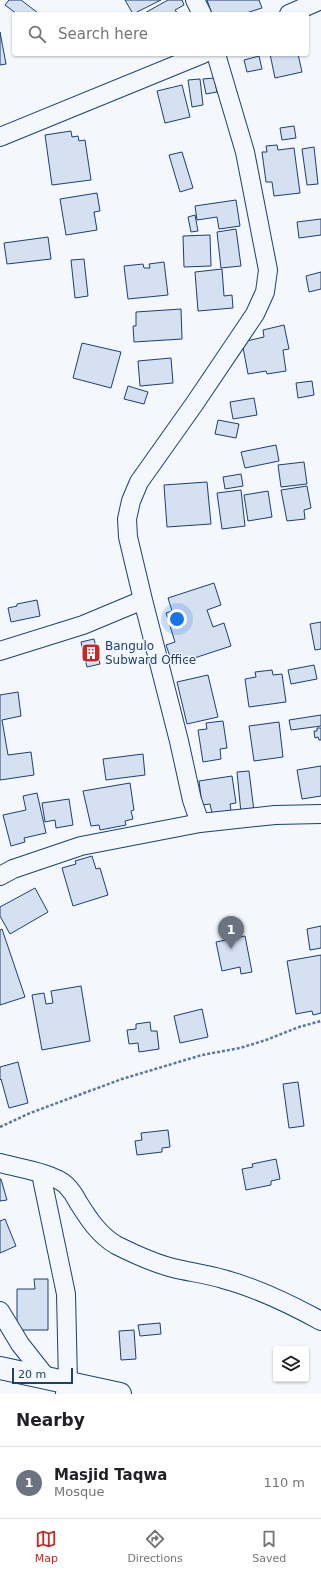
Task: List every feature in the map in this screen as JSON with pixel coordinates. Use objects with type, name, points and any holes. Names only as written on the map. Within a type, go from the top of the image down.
[{"type":"street","points":[[195,0],[201,12]]},
{"type":"street","points":[[294,12],[321,0]]},
{"type":"street","points":[[0,137],[198,56]]},
{"type":"street","points":[[200,823],[192,800],[179,741],[143,600],[128,537],[127,519],[131,501],[139,482],[255,314],[265,292],[268,270],[245,152],[217,56]]},
{"type":"street","points":[[0,651],[83,625],[143,600]]},
{"type":"street","points":[[0,876],[13,869],[81,846],[200,823],[275,815],[321,814]]},
{"type":"street","points":[[0,1163],[53,1177],[65,1184],[93,1224],[115,1244],[151,1261],[172,1268],[224,1279],[260,1292],[321,1320]]},
{"type":"street","points":[[42,1174],[66,1294],[67,1388]]},
{"type":"street","points":[[0,1311],[20,1344],[46,1377]]},
{"type":"street","points":[[0,1368],[46,1377],[67,1388],[120,1394]]},
{"type":"path","points":[[0,1127],[30,1113],[122,1079],[202,1055],[246,1046],[299,1027],[321,1021]]},
{"type":"building","points":[[9,0],[21,0],[37,12],[14,12],[5,5]]},
{"type":"building","points":[[125,0],[161,0],[137,12],[132,12]]},
{"type":"building","points":[[168,0],[182,0],[184,5],[175,10],[176,12],[147,12]]},
{"type":"building","points":[[207,0],[259,0],[262,8],[249,12],[211,12]]},
{"type":"building","points":[[0,32],[6,64],[0,65]]},
{"type":"building","points":[[259,56],[262,69],[247,72],[244,60]]},
{"type":"building","points":[[270,56],[298,56],[302,72],[275,78]]},
{"type":"building","points":[[214,78],[217,92],[206,94],[203,79]]},
{"type":"building","points":[[200,79],[203,105],[192,107],[188,80]]},
{"type":"building","points":[[182,85],[190,117],[165,123],[157,91]]},
{"type":"building","points":[[294,126],[296,138],[282,140],[280,128]]},
{"type":"building","points":[[71,131],[72,137],[78,136],[79,141],[85,140],[91,180],[52,185],[45,135]]},
{"type":"building","points":[[277,145],[278,150],[294,148],[300,193],[274,196],[272,182],[266,182],[262,152],[267,152],[266,146]]},
{"type":"building","points":[[314,147],[318,184],[307,185],[302,149]]},
{"type":"building","points":[[182,152],[193,188],[180,192],[169,155]]},
{"type":"building","points":[[97,193],[100,211],[94,212],[97,230],[66,235],[60,199]]},
{"type":"building","points":[[236,200],[240,226],[219,229],[217,217],[197,220],[195,206]]},
{"type":"building","points":[[195,215],[198,231],[191,232],[188,217]]},
{"type":"building","points":[[321,219],[321,235],[299,238],[297,222]]},
{"type":"building","points":[[236,229],[241,266],[221,268],[217,232]]},
{"type":"building","points":[[210,235],[211,266],[184,267],[183,236]]},
{"type":"building","points":[[48,237],[51,259],[7,264],[4,243]]},
{"type":"building","points":[[84,259],[88,296],[75,298],[71,260]]},
{"type":"building","points":[[164,262],[168,295],[128,299],[124,266],[143,264],[144,268],[150,268],[149,264]]},
{"type":"building","points":[[222,269],[224,296],[232,295],[233,308],[198,311],[195,272]]},
{"type":"building","points":[[321,272],[321,289],[309,292],[306,276]]},
{"type":"building","points":[[181,309],[182,339],[134,342],[133,326],[136,326],[136,312]]},
{"type":"building","points":[[284,325],[289,349],[283,350],[286,371],[267,374],[266,371],[248,374],[242,342],[264,337],[263,330]]},
{"type":"building","points":[[82,343],[121,352],[111,388],[73,378]]},
{"type":"building","points":[[171,358],[173,383],[140,386],[138,361]]},
{"type":"building","points":[[312,381],[314,395],[298,398],[296,383]]},
{"type":"building","points":[[128,386],[148,392],[144,404],[124,399]]},
{"type":"building","points":[[254,398],[257,415],[233,419],[230,402]]},
{"type":"building","points":[[218,420],[239,424],[236,438],[215,434]]},
{"type":"building","points":[[276,445],[279,461],[245,468],[241,452]]},
{"type":"building","points":[[304,462],[307,484],[281,487],[278,465]]},
{"type":"building","points":[[241,474],[243,486],[225,489],[223,477]]},
{"type":"building","points":[[207,482],[211,524],[167,527],[164,485]]},
{"type":"building","points":[[307,486],[311,508],[304,510],[305,519],[287,521],[281,490]]},
{"type":"building","points":[[241,490],[245,526],[222,529],[217,493]]},
{"type":"building","points":[[268,491],[272,517],[248,521],[244,495]]},
{"type":"building","points":[[214,583],[221,605],[207,610],[213,627],[224,623],[231,646],[173,665],[166,645],[175,642],[166,613],[172,611],[168,598]]},
{"type":"building","points":[[37,600],[40,616],[11,622],[8,608],[17,606],[17,604]]},
{"type":"building","points":[[321,622],[321,649],[315,650],[310,624]]},
{"type":"building","name":"Bangulo Subward Office","points":[[94,639],[100,664],[87,667],[81,642]]},
{"type":"building","points":[[314,665],[317,679],[291,684],[288,670]]},
{"type":"building","points":[[272,670],[273,675],[282,674],[286,702],[249,707],[245,679],[256,677],[255,672]]},
{"type":"building","points":[[208,675],[218,717],[187,724],[177,682]]},
{"type":"building","points":[[18,692],[21,716],[2,720],[8,755],[31,752],[34,775],[0,780],[0,695]]},
{"type":"building","points":[[321,715],[321,726],[291,730],[289,720]]},
{"type":"building","points":[[223,721],[227,748],[220,749],[221,759],[203,762],[198,730],[207,729],[206,723]]},
{"type":"building","points":[[279,722],[283,757],[254,761],[249,726]]},
{"type":"building","points":[[317,728],[321,728],[321,740],[319,740],[318,737],[315,738],[314,731],[317,731]]},
{"type":"building","points":[[143,754],[145,775],[106,780],[103,759]]},
{"type":"building","points":[[321,766],[321,796],[302,799],[297,770]]},
{"type":"building","points":[[249,771],[254,811],[241,813],[237,772]]},
{"type":"building","points":[[232,776],[236,803],[230,804],[231,811],[212,813],[210,804],[202,805],[199,781]]},
{"type":"building","points":[[130,783],[134,810],[131,811],[133,819],[125,821],[126,825],[100,830],[99,825],[91,826],[83,791]]},
{"type":"building","points":[[37,793],[46,833],[24,838],[25,842],[11,846],[3,815],[26,810],[23,796]]},
{"type":"building","points":[[69,799],[73,825],[56,828],[55,820],[45,822],[42,803]]},
{"type":"building","points":[[92,856],[96,869],[100,868],[108,895],[73,906],[62,868],[76,864],[75,861]]},
{"type":"building","points":[[35,888],[48,912],[10,934],[0,916],[0,907]]},
{"type":"building","points":[[321,926],[321,948],[310,950],[307,929]]},
{"type":"building","points":[[2,929],[25,997],[0,1005],[0,930]]},
{"type":"building","points":[[245,936],[252,972],[241,974],[240,967],[222,971],[216,942]]},
{"type":"building","points":[[321,955],[321,1013],[313,1015],[312,1011],[296,1014],[287,961]]},
{"type":"building","points":[[81,986],[90,1041],[42,1050],[32,995],[44,993],[46,1004],[53,1003],[51,991]]},
{"type":"building","points":[[202,1009],[208,1037],[180,1043],[174,1016]]},
{"type":"building","points":[[150,1022],[151,1031],[157,1031],[159,1049],[139,1052],[138,1043],[129,1044],[127,1030],[136,1029],[136,1024]]},
{"type":"building","points":[[18,1062],[28,1103],[9,1108],[1,1079],[0,1080],[0,1067]]},
{"type":"building","points":[[298,1082],[304,1126],[289,1128],[283,1084]]},
{"type":"building","points":[[168,1130],[170,1147],[162,1148],[162,1152],[137,1155],[135,1141],[142,1140],[141,1133]]},
{"type":"building","points":[[276,1159],[280,1179],[271,1181],[271,1185],[246,1190],[242,1169],[253,1167],[252,1164]]},
{"type":"building","points":[[1,1179],[7,1200],[0,1201]]},
{"type":"building","points":[[5,1219],[16,1246],[0,1253],[0,1221]]},
{"type":"building","points":[[34,1279],[48,1279],[48,1330],[17,1330],[17,1289],[35,1289]]},
{"type":"building","points":[[160,1323],[161,1334],[140,1336],[138,1325]]},
{"type":"building","points":[[134,1330],[136,1359],[121,1360],[119,1331]]},
{"type":"place","name":"Bangulo Subward Office","points":[[91,653]]},
{"type":"place","name":"Masjid Taqwa","points":[[231,949]]}]
